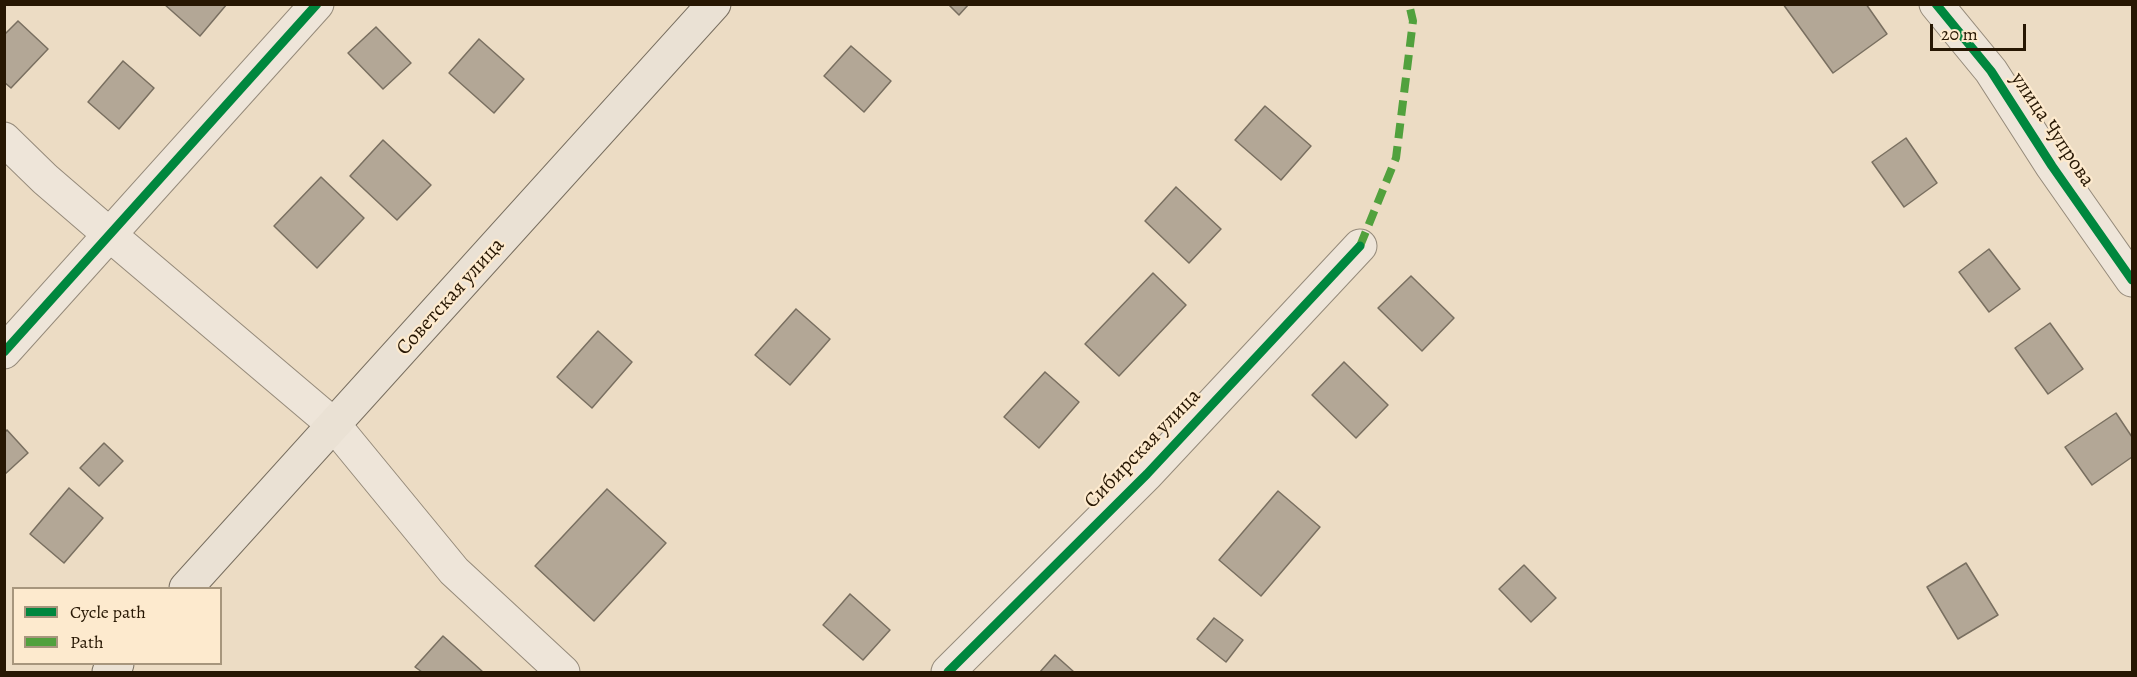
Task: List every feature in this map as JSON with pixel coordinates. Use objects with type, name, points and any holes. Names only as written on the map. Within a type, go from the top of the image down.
[{"type":"main road","name":"Советская улица","points":[[187,587],[714,4]]},
{"type":"street","points":[[4,352],[317,4]]},
{"type":"street","name":"улица Чупрова","points":[[1936,4],[1991,71],[2052,166],[2133,280]]},
{"type":"street","points":[[4,139],[45,179],[334,426],[454,571],[563,672]]},
{"type":"street","points":[[2100,233],[2133,241]]},
{"type":"street","name":"Сибирская улица","points":[[948,672],[1147,474],[1360,246]]},
{"type":"building","points":[[164,4],[227,4],[200,36]]},
{"type":"building","points":[[948,4],[969,4],[959,15]]},
{"type":"building","points":[[1783,4],[1866,4],[1887,34],[1833,73]]},
{"type":"building","points":[[18,21],[48,49],[11,88],[4,82],[4,35]]},
{"type":"building","points":[[376,27],[411,63],[383,89],[348,53]]},
{"type":"building","points":[[479,39],[524,79],[494,113],[449,73]]},
{"type":"building","points":[[851,46],[891,81],[864,112],[824,76]]},
{"type":"building","points":[[123,61],[154,88],[119,129],[88,102]]},
{"type":"building","points":[[1265,106],[1311,146],[1281,180],[1235,140]]},
{"type":"building","points":[[1906,138],[1937,183],[1904,207],[1872,162]]},
{"type":"building","points":[[383,140],[431,185],[397,220],[350,176]]},
{"type":"building","points":[[321,177],[364,218],[317,268],[274,226]]},
{"type":"building","points":[[1176,187],[1221,229],[1189,263],[1145,221]]},
{"type":"building","points":[[1989,249],[2020,289],[1989,312],[1959,272]]},
{"type":"building","points":[[1153,273],[1186,305],[1119,376],[1085,344]]},
{"type":"building","points":[[1411,276],[1454,318],[1422,351],[1378,308]]},
{"type":"building","points":[[796,309],[830,339],[790,385],[755,355]]},
{"type":"building","points":[[2050,323],[2083,369],[2048,394],[2015,348]]},
{"type":"building","points":[[598,331],[632,362],[592,408],[557,377]]},
{"type":"building","points":[[1344,362],[1388,405],[1356,438],[1312,395]]},
{"type":"building","points":[[1045,372],[1079,402],[1039,448],[1004,417]]},
{"type":"building","points":[[2116,413],[2132,437],[2132,457],[2092,485],[2065,447]]},
{"type":"building","points":[[7,430],[28,453],[4,475],[4,433]]},
{"type":"building","points":[[104,443],[123,461],[99,486],[80,468]]},
{"type":"building","points":[[69,488],[103,518],[64,563],[30,534]]},
{"type":"building","points":[[607,489],[666,543],[594,621],[535,566]]},
{"type":"building","points":[[1278,491],[1320,527],[1261,596],[1219,560]]},
{"type":"building","points":[[1966,563],[1998,615],[1958,639],[1927,587]]},
{"type":"building","points":[[1524,565],[1556,598],[1531,622],[1499,589]]},
{"type":"building","points":[[850,594],[890,630],[863,660],[823,625]]},
{"type":"building","points":[[1214,618],[1243,640],[1226,662],[1197,639]]},
{"type":"building","points":[[443,636],[483,672],[422,672],[415,667]]},
{"type":"building","points":[[1055,655],[1074,672],[1040,672]]},
{"type":"marked path","points":[[1360,246],[1396,158],[1413,21],[1409,4]]},
{"type":"cycle path","points":[[4,352],[317,4]]},
{"type":"cycle path","points":[[1936,4],[1991,71],[2052,166],[2132,280]]},
{"type":"cycle path","points":[[948,672],[1147,474],[1360,246]]}]
